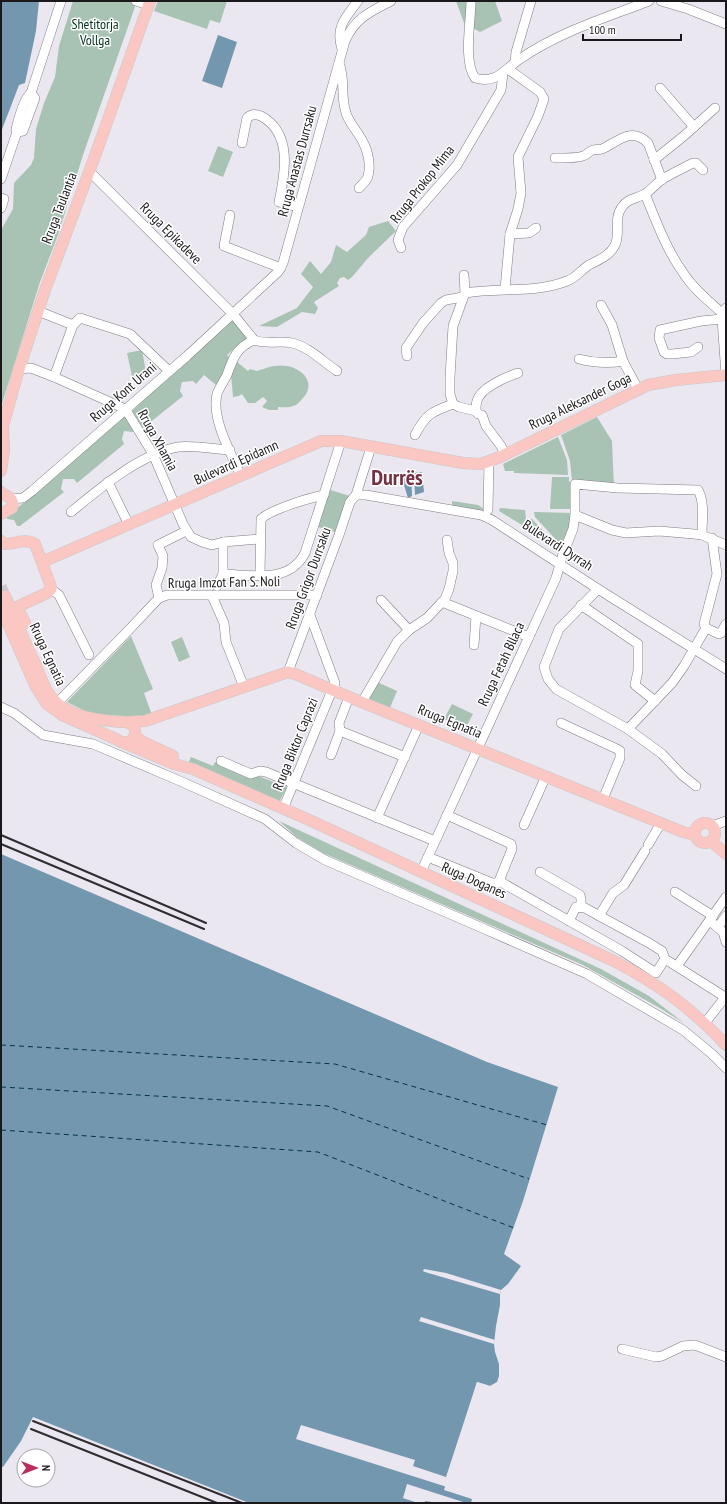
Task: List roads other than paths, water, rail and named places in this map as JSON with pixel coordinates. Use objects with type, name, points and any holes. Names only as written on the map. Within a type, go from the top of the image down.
[{"type":"main road","name":"Rruga Taulantia","points":[[1,446],[4,411],[38,311],[149,3]]},
{"type":"main road","name":"Rruga Aleksander Goga","points":[[451,461],[476,464],[505,455],[648,385],[661,382],[726,375]]},
{"type":"main road","points":[[1,471],[4,450],[2,430]]},
{"type":"main road","name":"Bulevardi Epidamn","points":[[42,562],[321,441],[341,441],[451,461]]},
{"type":"main road","name":"Rruga Kont Urani","points":[[1,514],[6,496]]},
{"type":"main road","points":[[1,541],[5,544],[20,541],[31,542],[37,547],[50,584],[50,589],[47,593],[19,606],[19,610],[36,652],[32,659]]},
{"type":"main road","name":"Rruga Egnatia","points":[[5,596],[47,690],[57,703],[66,709],[94,719],[106,722],[145,721],[288,672],[683,832],[695,835]]},
{"type":"main road","name":"Rruga Egnatia","points":[[1,608],[43,700],[53,710],[174,764],[193,769]]},
{"type":"main road","name":"Rruga Egnatia","points":[[136,734],[194,705]]},
{"type":"main road","points":[[136,734],[130,742],[121,741],[115,735],[115,729],[119,724],[125,722],[134,726],[136,734],[143,742],[170,754],[193,769]]},
{"type":"main road","name":"Ruga Doganes","points":[[193,769],[624,966],[674,997],[705,1023],[726,1045]]},
{"type":"main road","points":[[707,823],[712,826],[715,834],[711,841],[701,843],[698,841],[695,835],[695,829],[700,824],[707,823]]},
{"type":"main road","points":[[711,841],[726,854]]},
{"type":"street","points":[[1,189],[3,183],[1,180],[17,132],[16,129],[21,112],[28,95],[31,93],[61,1]]},
{"type":"street","points":[[136,1],[149,3]]},
{"type":"street","name":"Rruga Anastas Durrsaku","points":[[281,268],[342,49],[339,39],[339,32],[345,18],[358,1]]},
{"type":"street","points":[[342,49],[348,33],[355,24],[369,13],[391,1]]},
{"type":"street","points":[[471,1],[469,49],[470,72],[474,78],[480,79],[495,78],[538,48],[578,28],[649,1]]},
{"type":"street","points":[[509,69],[516,52],[530,1]]},
{"type":"street","points":[[661,1],[688,9],[726,24]]},
{"type":"street","points":[[338,63],[343,80],[345,110],[367,152],[368,176],[359,188]]},
{"type":"street","points":[[505,289],[510,234],[521,193],[518,157],[519,152],[538,116],[544,99],[540,92],[509,69]]},
{"type":"street","name":"Rruga Prokop Mima","points":[[401,248],[398,240],[403,228],[457,165],[501,90],[509,69]]},
{"type":"street","points":[[660,88],[694,127]]},
{"type":"street","points":[[654,160],[715,108]]},
{"type":"street","points":[[242,143],[247,118],[250,115],[254,114],[262,117],[275,128],[283,146],[286,170],[279,202],[298,207]]},
{"type":"street","points":[[554,158],[581,157],[590,151],[601,149],[618,139],[627,136],[639,137],[648,143],[662,180]]},
{"type":"street","points":[[407,356],[406,348],[413,336],[441,303],[446,300],[481,290],[534,289],[568,281],[611,251],[615,245],[619,212],[629,200],[645,194],[662,180],[693,163],[696,163],[703,170]]},
{"type":"street","name":"Rruga Epikadeve","points":[[89,171],[233,314],[254,340]]},
{"type":"street","points":[[645,194],[679,267],[698,292],[723,313],[726,375]]},
{"type":"street","points":[[1,198],[4,200],[1,208]]},
{"type":"street","points":[[230,215],[224,246],[281,268],[233,314]]},
{"type":"street","points":[[510,234],[529,233],[536,228]]},
{"type":"street","points":[[464,275],[464,295],[453,326],[450,394],[453,404],[459,408],[476,411],[478,414],[482,415],[486,426],[501,446],[505,455]]},
{"type":"street","points":[[601,305],[612,325],[623,360],[638,389]]},
{"type":"street","points":[[38,311],[73,325]]},
{"type":"street","points":[[698,347],[690,352],[667,354],[664,352],[659,338],[660,330],[723,313]]},
{"type":"street","name":"Rruga Kont Urani","points":[[6,496],[23,502],[32,491],[126,410],[233,314]]},
{"type":"street","points":[[54,377],[73,325],[80,318],[130,334],[170,371]]},
{"type":"street","points":[[241,476],[217,417],[217,393],[237,351],[254,340],[260,342],[287,342],[305,347],[337,371]]},
{"type":"street","points":[[579,359],[596,363],[613,363],[623,360]]},
{"type":"street","points":[[19,368],[31,368],[54,377],[121,406],[126,410]]},
{"type":"street","points":[[476,411],[479,397],[488,388],[502,379],[518,373]]},
{"type":"street","points":[[415,435],[422,422],[428,415],[453,404]]},
{"type":"street","name":"Rruga Xhamia","points":[[126,410],[153,454],[186,531]]},
{"type":"street","points":[[223,574],[277,575],[284,573],[299,563],[306,553],[341,441]]},
{"type":"street","points":[[70,512],[108,482],[153,454],[179,447],[230,450]]},
{"type":"street","name":"Rruga Grigor Durrsaku","points":[[288,672],[350,502],[356,495],[371,447]]},
{"type":"street","points":[[488,510],[489,461]]},
{"type":"street","points":[[108,482],[129,525]]},
{"type":"street","name":"Rruga Fetah Bllaca","points":[[421,872],[556,578],[573,528],[575,515],[574,484],[618,488],[698,490],[702,503],[702,535]]},
{"type":"street","points":[[260,575],[261,519],[264,516],[314,497],[324,495]]},
{"type":"street","name":"Bulevardi Dyrrah","points":[[356,495],[366,495],[481,515],[495,521],[598,589],[726,669]]},
{"type":"street","points":[[575,515],[612,530],[626,532],[659,531],[702,535],[726,545]]},
{"type":"street","points":[[159,598],[156,585],[162,568],[163,556],[158,545],[186,531],[191,537],[212,545],[223,542],[260,539]]},
{"type":"street","points":[[628,729],[672,683],[706,628],[704,624],[717,574],[712,538]]},
{"type":"street","points":[[362,702],[392,650],[409,630],[427,618],[442,602],[449,589],[453,563],[449,554],[447,540]]},
{"type":"street","points":[[217,586],[223,574],[223,542]]},
{"type":"street","points":[[50,589],[59,595],[89,655]]},
{"type":"street","points":[[598,589],[559,629],[544,667],[548,679],[556,689],[628,729],[662,754],[682,775],[696,786]]},
{"type":"street","name":"Rruga Imzot Fan S. Noli","points":[[57,703],[159,598],[167,595],[317,595]]},
{"type":"street","points":[[212,596],[224,623],[226,642],[244,687]]},
{"type":"street","points":[[381,600],[398,616],[409,630]]},
{"type":"street","points":[[442,602],[529,637]]},
{"type":"street","points":[[581,605],[638,644],[638,671],[634,685],[655,701]]},
{"type":"street","points":[[310,615],[334,676],[335,683],[332,690]]},
{"type":"street","points":[[474,645],[476,616]]},
{"type":"street","points":[[706,628],[719,634],[726,624]]},
{"type":"street","name":"Rruga Biktor Caprazi","points":[[283,809],[332,690]]},
{"type":"street","points":[[330,755],[340,731],[339,723],[348,697]]},
{"type":"street","points":[[1,707],[14,713],[43,735],[93,744],[180,781],[265,819],[301,846],[325,860],[587,974],[683,1030],[712,1054],[726,1068]]},
{"type":"street","points":[[561,723],[618,748],[620,751],[620,758],[603,799]]},
{"type":"street","points":[[377,818],[419,725]]},
{"type":"street","points":[[340,731],[405,757]]},
{"type":"street","points":[[221,761],[252,775],[263,771],[435,841]]},
{"type":"street","points":[[524,825],[546,776]]},
{"type":"street","points":[[428,857],[492,883],[497,883],[498,881],[512,849],[511,844],[447,815]]},
{"type":"street","points":[[712,826],[726,821]]},
{"type":"street","points":[[599,916],[613,894],[624,885],[630,876],[661,823]]},
{"type":"street","points":[[540,872],[580,895],[581,906]]},
{"type":"street","name":"Ruga Doganes","points":[[498,881],[656,973],[665,958]]},
{"type":"street","points":[[675,892],[712,919],[722,932],[726,942]]},
{"type":"street","points":[[677,966],[712,919],[726,897]]},
{"type":"street","points":[[569,921],[576,907],[581,906],[649,943],[662,952],[665,958],[725,996],[705,1023]]},
{"type":"street","points":[[718,927],[726,916]]},
{"type":"street","points":[[622,1349],[656,1357],[662,1356],[683,1346],[695,1345],[726,1357]]},
{"type":"water","points":[[1,1],[39,1],[36,31],[25,83],[19,85],[1,132]]},
{"type":"water","points":[[218,35],[237,42],[222,88],[202,81]]},
{"type":"water","points":[[422,472],[424,492],[415,495],[414,473]]},
{"type":"water","points":[[402,473],[411,473],[412,496],[408,498],[403,482]]},
{"type":"water","points":[[1,854],[487,1062],[558,1087],[523,1201],[504,1254],[521,1266],[508,1284],[501,1290],[500,1294],[500,1305],[494,1344],[499,1364],[499,1376],[497,1382],[490,1386],[477,1382],[444,1490],[472,1499],[471,1503],[451,1503],[437,1499],[435,1503],[249,1503],[33,1417],[21,1441],[3,1467],[1,1466]]},
{"type":"tunnel","points":[[1,586],[5,596]]},
{"type":"railway","points":[[1,835],[206,923]]},
{"type":"railway","points":[[1,844],[204,929]]},
{"type":"railway","points":[[33,1421],[242,1503]]},
{"type":"railway","points":[[31,1429],[217,1503]]},
{"type":"district","name":"Durrës","points":[[397,477]]},
{"type":"park label","name":"Shetitorja Vollga","points":[[95,32]]}]
